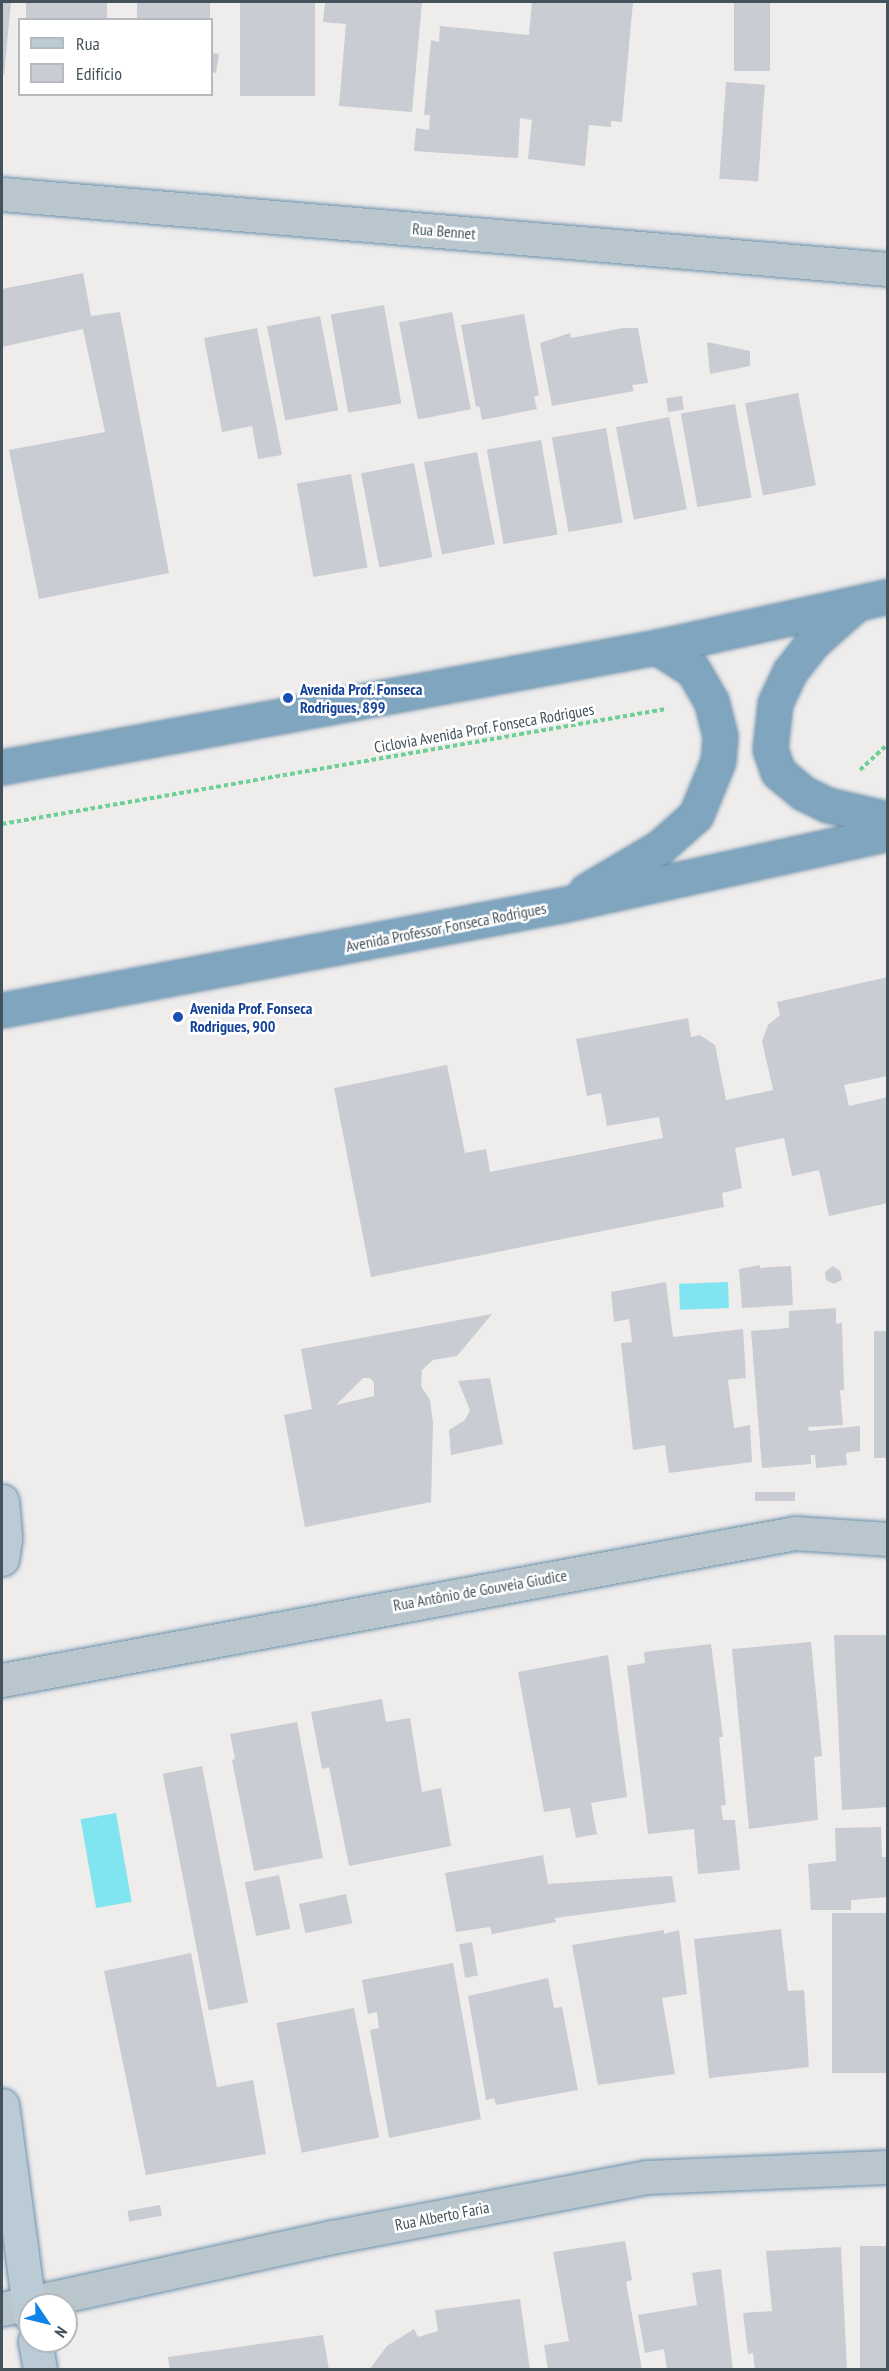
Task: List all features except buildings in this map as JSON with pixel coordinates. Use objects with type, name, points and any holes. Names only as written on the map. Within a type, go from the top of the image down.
[{"type":"highway","points":[[2,767],[657,647],[874,598]]},
{"type":"highway","points":[[874,598],[813,642],[790,671],[775,704],[770,749],[778,772],[803,793],[828,805],[888,819]]},
{"type":"highway","points":[[561,905],[660,847],[696,815],[718,761],[720,736],[711,701],[693,670],[657,647]]},
{"type":"highway","name":"Avenida Professor Fonseca Rodrigues","points":[[2,1010],[561,905],[888,833]]},
{"type":"street","name":"Rua Bennet","points":[[2,194],[888,269]]},
{"type":"street","points":[[2,1501],[5,1538],[2,1559]]},
{"type":"street","name":"Rua Antônio de Gouveia Giudice","points":[[2,1680],[75,1664],[795,1533],[888,1539]]},
{"type":"street","name":"Rua Antônio de Gouveia Giudice","points":[[2,1705],[75,1664]]},
{"type":"street","points":[[2,2105],[19,2293]]},
{"type":"street","name":"Rua Alberto Faria","points":[[78,2296],[332,2238],[646,2177],[888,2167]]},
{"type":"street","points":[[36,2353],[40,2370]]},
{"type":"path","name":"Ciclovia Avenida Prof. Fonseca Rodrigues","points":[[2,824],[711,701]]},
{"type":"path","points":[[803,793],[851,778],[888,744]]},
{"type":"water","points":[[728,1282],[729,1308],[680,1310],[679,1284]]},
{"type":"water","points":[[116,1813],[132,1902],[96,1908],[81,1819]]},
{"type":"place","name":"Avenida Prof. Fonseca Rodrigues, 899","points":[[288,698]]},
{"type":"place","name":"Avenida Prof. Fonseca Rodrigues, 900","points":[[178,1017]]}]
